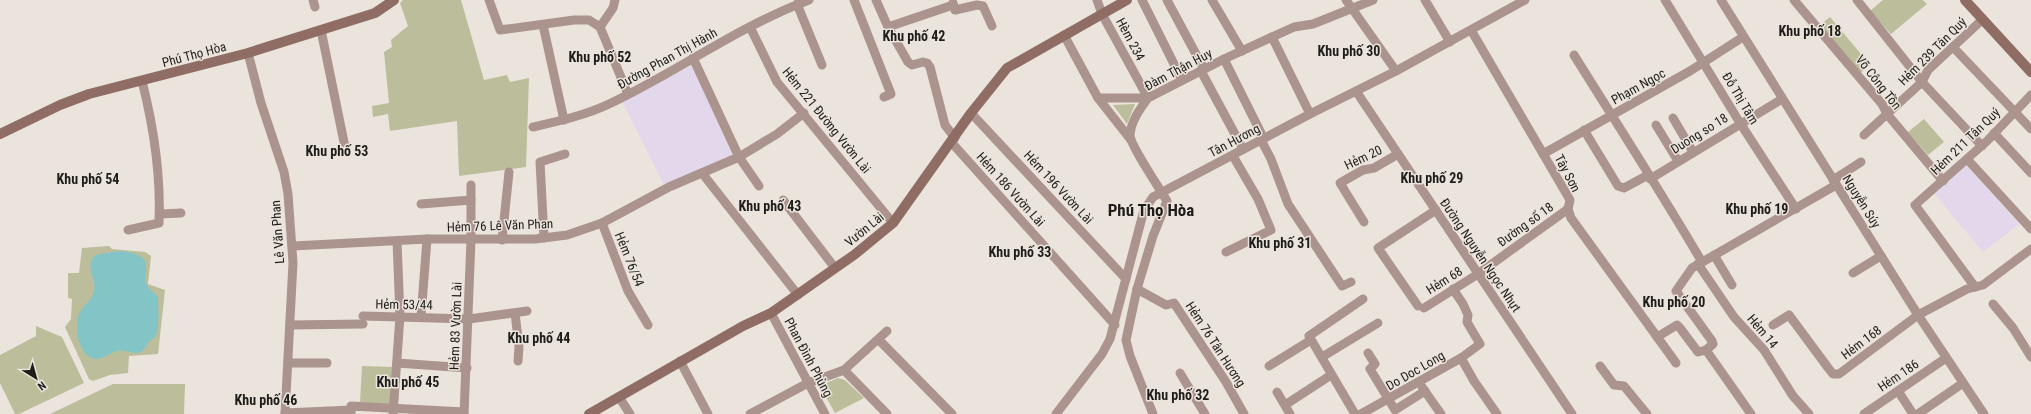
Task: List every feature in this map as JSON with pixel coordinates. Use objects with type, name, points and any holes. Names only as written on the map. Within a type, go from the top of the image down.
[{"type":"street","name":"Phú Thọ Hòa","points":[[0,134],[80,97],[248,53],[375,13],[394,0]]},
{"type":"street","points":[[489,0],[500,30],[574,20],[588,20],[600,27],[628,94]]},
{"type":"street","name":"Đường Phan Thị Hành","points":[[534,127],[564,120],[608,105],[750,27],[797,4],[809,0]]},
{"type":"street","points":[[854,0],[892,94],[884,97]]},
{"type":"street","points":[[876,0],[888,27],[953,3],[955,10],[981,5],[987,11],[992,26]]},
{"type":"street","name":"Hèm 234","points":[[1097,0],[1102,14],[1148,98]]},
{"type":"street","name":"Vườn Lài","points":[[589,414],[744,326],[771,313],[835,268],[893,223],[971,114],[1007,68],[1127,0]]},
{"type":"street","points":[[1142,0],[1182,80]]},
{"type":"street","points":[[1167,0],[1243,150]]},
{"type":"street","points":[[1212,0],[1242,50]]},
{"type":"street","points":[[1346,0],[1396,72]]},
{"type":"street","name":"Đàm Thận Huy","points":[[1131,140],[1132,126],[1140,108],[1148,98],[1242,50],[1294,27],[1313,24],[1373,0]]},
{"type":"street","points":[[1425,0],[1450,42]]},
{"type":"street","name":"Tân Hương","points":[[1161,192],[1233,156],[1310,114],[1396,72],[1525,0]]},
{"type":"street","name":"Đỗ Thị Tâm","points":[[1665,0],[1740,123],[1796,209]]},
{"type":"street","name":"Nguyễn Súy","points":[[1721,0],[1918,315],[1984,414]]},
{"type":"street","points":[[1856,0],[1922,82],[1982,146]]},
{"type":"street","points":[[1965,0],[2031,72]]},
{"type":"street","name":"Võ Công Tồn","points":[[1796,1],[1882,104],[1887,114],[1943,181]]},
{"type":"street","points":[[600,27],[612,3]]},
{"type":"street","points":[[797,4],[822,65]]},
{"type":"street","name":"Hẻm 239 Tân Quý","points":[[1864,134],[1922,82],[1928,70],[1983,19]]},
{"type":"street","points":[[543,25],[564,120]]},
{"type":"street","name":"Hẻm 221 Đường Vườn Lài","points":[[750,27],[777,82],[893,223]]},
{"type":"street","name":"Hẻm 186 Vườn Lài","points":[[888,27],[910,64],[923,62],[927,63],[930,67],[945,125],[953,140],[1115,325]]},
{"type":"street","points":[[321,30],[346,152]]},
{"type":"street","name":"Tây Sơn","points":[[1471,30],[1570,200],[1568,209],[1571,218],[1676,363]]},
{"type":"street","points":[[1064,35],[1098,98],[1131,140],[1167,201],[1153,236],[1137,289],[1126,340],[1130,356],[1154,414]]},
{"type":"street","points":[[1272,37],[1310,114]]},
{"type":"street","name":"Phạm Ngọc","points":[[1543,154],[1704,62],[1743,37]]},
{"type":"street","points":[[1953,47],[2031,129]]},
{"type":"street","name":"Lê Văn Phan","points":[[248,53],[286,179],[293,246],[285,414]]},
{"type":"street","name":"Hẻm 14","points":[[1574,55],[1632,146],[1700,263],[1734,317],[1764,350],[1793,396],[1809,414]]},
{"type":"street","points":[[693,58],[739,157],[759,186]]},
{"type":"street","points":[[1224,59],[1263,139],[1288,204],[1342,286],[1351,282]]},
{"type":"street","points":[[128,230],[159,223],[160,214],[160,195],[155,138],[142,81]]},
{"type":"street","name":"Đường Nguyễn Ngọc Nhựt","points":[[1356,91],[1572,414]]},
{"type":"street","name":"Hẻm 211 Tân Quý","points":[[1975,288],[1915,205],[1982,146],[2031,94]]},
{"type":"street","points":[[1098,98],[1148,98]]},
{"type":"street","name":"Duong so 18","points":[[1584,130],[1618,186],[1624,188],[1649,177],[1678,161],[1782,98]]},
{"type":"street","name":"Hẻm 76 Lê Văn Phan","points":[[293,246],[427,240],[502,240],[544,238],[567,235],[602,224],[669,187],[739,157],[777,134],[804,113]]},
{"type":"street","name":"Hẻm 196 Vườn Lài","points":[[971,114],[1020,163],[1126,279]]},
{"type":"street","points":[[1673,118],[1693,152]]},
{"type":"street","points":[[1656,125],[1678,161]]},
{"type":"street","points":[[1994,133],[2031,173]]},
{"type":"street","points":[[544,238],[540,162],[565,154]]},
{"type":"street","name":"Hẻm 20","points":[[1364,222],[1340,183],[1363,170],[1374,168],[1398,154]]},
{"type":"street","points":[[1226,252],[1271,230],[1258,199],[1233,156]]},
{"type":"street","points":[[1967,159],[2031,229]]},
{"type":"street","points":[[1702,351],[1713,344],[1712,341],[1676,291],[1692,268],[1796,209],[1861,162]]},
{"type":"street","points":[[502,240],[509,172]]},
{"type":"street","points":[[702,172],[798,295]]},
{"type":"street","name":"Hẻm 83 Vườn Lài","points":[[464,413],[472,240],[471,185]]},
{"type":"street","points":[[1056,414],[1102,354],[1110,339],[1115,325],[1144,210],[1153,198],[1161,192]]},
{"type":"street","points":[[421,204],[471,200]]},
{"type":"street","points":[[783,200],[835,268]]},
{"type":"street","name":"Đường số 18","points":[[1478,274],[1568,209]]},
{"type":"street","name":"Hẻm 68","points":[[1436,210],[1378,248],[1421,307],[1478,274]]},
{"type":"street","points":[[160,214],[181,214]]},
{"type":"street","name":"Hẻm 76/54","points":[[602,224],[628,291],[648,325]]},
{"type":"street","points":[[420,317],[427,240]]},
{"type":"street","points":[[393,411],[400,316],[397,241]]},
{"type":"street","points":[[1918,315],[1967,290],[1983,285],[2031,249]]},
{"type":"street","points":[[1714,255],[1732,285]]},
{"type":"street","points":[[1853,273],[1881,256]]},
{"type":"street","name":"Hẻm 76 Tân Hương","points":[[1137,289],[1166,305],[1174,303],[1226,382],[1242,413]]},
{"type":"street","name":"Do Doc Long","points":[[1365,413],[1461,358],[1480,344],[1467,322],[1468,315],[1463,304],[1453,289]]},
{"type":"street","points":[[1355,414],[1309,336],[1363,300]]},
{"type":"street","points":[[1993,304],[2013,328],[2031,357]]},
{"type":"street","name":"Hẻm 53/44","points":[[290,325],[400,316],[469,319],[527,311]]},
{"type":"street","points":[[515,313],[519,347],[518,361]]},
{"type":"street","name":"Phan Đình Phùng","points":[[771,313],[825,414]]},
{"type":"street","name":"Hẻm 168","points":[[1773,325],[1789,315],[1833,374],[1839,374],[1918,315]]},
{"type":"street","points":[[1322,357],[1378,323]]},
{"type":"street","points":[[1657,336],[1677,325],[1702,351],[1751,414]]},
{"type":"street","points":[[750,414],[808,383],[844,370],[879,340],[887,331]]},
{"type":"street","points":[[1110,339],[1126,340]]},
{"type":"street","points":[[879,340],[952,414]]},
{"type":"street","points":[[1269,366],[1311,340]]},
{"type":"street","points":[[1368,353],[1375,364],[1370,369],[1396,412],[1425,391]]},
{"type":"street","points":[[1461,358],[1474,380],[1498,414]]},
{"type":"street","name":"Hẻm 186","points":[[1864,414],[1946,358]]},
{"type":"street","points":[[288,363],[327,362]]},
{"type":"street","points":[[680,362],[708,414]]},
{"type":"street","points":[[397,363],[467,368]]},
{"type":"street","points":[[1600,366],[1614,385],[1624,386],[1647,414]]},
{"type":"street","points":[[844,370],[887,414]]},
{"type":"street","points":[[1180,373],[1205,414]]},
{"type":"street","points":[[1285,405],[1331,375]]},
{"type":"street","points":[[1419,382],[1441,414]]},
{"type":"street","points":[[1918,414],[1963,383]]},
{"type":"street","points":[[1898,391],[1913,414]]},
{"type":"street","points":[[1277,392],[1290,414]]},
{"type":"street","points":[[619,397],[630,414]]},
{"type":"street","points":[[285,414],[353,410],[464,413]]},
{"type":"shaded area","points":[[693,65],[735,155],[664,185],[622,101]]},
{"type":"shaded area","points":[[1966,165],[2019,224],[1983,252],[1934,193]]},
{"type":"green space","points":[[403,0],[461,0],[484,80],[507,75],[510,82],[529,78],[526,167],[459,176],[457,121],[390,131],[388,114],[373,117],[372,106],[389,103],[384,52],[392,47],[391,40],[408,26],[400,3]]},
{"type":"green space","points":[[1883,0],[1923,0],[1927,4],[1891,34],[1870,11]]},
{"type":"green space","points":[[1830,17],[1870,65],[1860,73],[1820,25]]},
{"type":"green space","points":[[1135,104],[1127,124],[1113,105]]},
{"type":"green space","points":[[1924,119],[1944,142],[1928,155],[1908,132]]},
{"type":"green space","points":[[109,246],[112,249],[145,252],[151,256],[148,284],[165,290],[158,354],[129,356],[128,373],[110,375],[93,381],[89,379],[65,327],[71,319],[72,299],[68,298],[68,273],[79,273],[82,248]]},
{"type":"green space","points":[[36,326],[62,337],[84,383],[19,414],[15,414],[0,383],[0,355],[36,336]]},
{"type":"green space","points":[[362,366],[392,367],[390,404],[360,403]]},
{"type":"green space","points":[[838,378],[845,380],[864,398],[835,413],[822,390],[824,384]]},
{"type":"green space","points":[[113,384],[185,384],[184,414],[50,414]]},
{"type":"water","points":[[118,251],[136,254],[145,262],[146,283],[158,298],[157,334],[142,352],[135,353],[120,351],[97,359],[92,358],[87,355],[81,346],[77,330],[80,313],[90,300],[94,291],[94,281],[90,267],[92,259],[96,255]]},
{"type":"district","name":"Khu phố 18","points":[[1810,31]]},
{"type":"district","name":"Khu phố 42","points":[[914,36]]},
{"type":"district","name":"Khu phố 30","points":[[1349,51]]},
{"type":"district","name":"Khu phố 52","points":[[600,57]]},
{"type":"district","name":"Khu phố 53","points":[[337,151]]},
{"type":"district","name":"Khu phố 29","points":[[1432,178]]},
{"type":"district","name":"Khu phố 54","points":[[88,179]]},
{"type":"district","name":"Khu phố 43","points":[[770,206]]},
{"type":"district","name":"Khu phố 19","points":[[1757,209]]},
{"type":"district","name":"Phú Thọ Hòa","points":[[1151,210]]},
{"type":"district","name":"Khu phố 31","points":[[1280,243]]},
{"type":"district","name":"Khu phố 33","points":[[1020,252]]},
{"type":"district","name":"Khu phố 20","points":[[1674,302]]},
{"type":"district","name":"Khu phố 44","points":[[539,338]]},
{"type":"district","name":"Khu phố 45","points":[[408,382]]},
{"type":"district","name":"Khu phố 32","points":[[1178,395]]},
{"type":"district","name":"Khu phố 46","points":[[266,400]]}]
